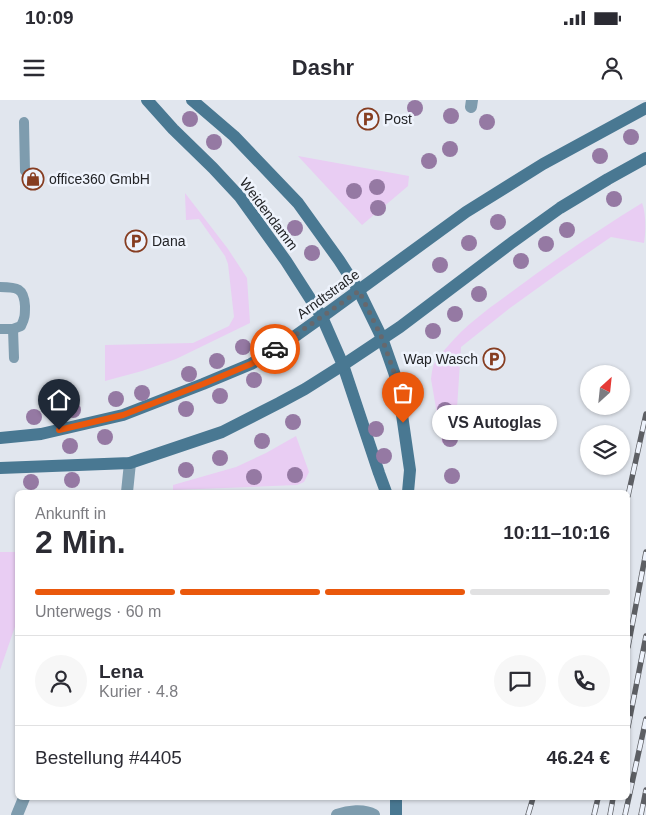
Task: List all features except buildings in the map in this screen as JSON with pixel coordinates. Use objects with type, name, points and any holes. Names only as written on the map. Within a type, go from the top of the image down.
[{"type":"main road","name":"Weidendamm","points":[[147,100],[240,197],[286,261],[322,318],[343,364],[385,490]]},
{"type":"main road","name":"Weidendamm","points":[[192,100],[234,136],[298,203],[359,291],[382,338],[395,375],[410,470],[408,490]]},
{"type":"main road","name":"Arndtstraße","points":[[0,438],[41,434],[123,415],[251,364],[322,318],[466,212],[543,164],[646,108]]},
{"type":"main road","points":[[0,468],[130,463],[222,432],[305,389],[407,322],[560,208],[646,158]]},
{"type":"main road","points":[[396,800],[396,815]]},
{"type":"street","points":[[126,490],[130,463]]},
{"type":"street","points":[[18,815],[23,800]]},
{"type":"street","points":[[338,815],[364,811],[374,815]]},
{"type":"lane","points":[[24,122],[25,171]]},
{"type":"lane","points":[[0,287],[12,287],[20,290],[24,296],[25,319],[21,326],[13,329],[0,329]]},
{"type":"lane","points":[[13,329],[14,358]]},
{"type":"shaded area","points":[[298,156],[409,176],[408,186],[362,225]]},
{"type":"shaded area","points":[[185,193],[228,249],[247,278],[250,323],[176,359],[105,381],[105,345],[193,343],[229,326],[234,317],[228,264],[225,256],[199,219],[186,220]]},
{"type":"shaded area","points":[[642,203],[645,222],[644,243],[611,237],[510,308],[461,347],[455,439],[442,443],[431,379],[432,370],[440,355],[461,332],[490,307],[573,248]]},
{"type":"shaded area","points":[[296,436],[309,472],[304,482],[297,485],[173,490],[173,485],[236,467]]},
{"type":"shaded area","points":[[0,552],[15,552],[15,627],[0,670]]},
{"type":"railway","points":[[629,490],[646,414]]},
{"type":"railway","points":[[630,636],[646,552]]},
{"type":"railway","points":[[630,717],[646,636]]},
{"type":"railway","points":[[630,792],[646,719]]},
{"type":"railway","points":[[641,815],[646,790]]},
{"type":"railway","points":[[528,815],[532,800]]},
{"type":"railway","points":[[594,815],[598,800]]},
{"type":"railway","points":[[610,815],[613,800]]},
{"type":"railway","points":[[625,815],[628,800]]},
{"type":"way so far","points":[[275,349],[359,291],[382,338],[395,375],[403,423]]},
{"type":"place","name":"Post","points":[[368,119]]},
{"type":"place","name":"office360 GmbH","points":[[33,179]]},
{"type":"place","name":"Dana","points":[[136,241]]},
{"type":"place","name":"Wap Wasch","points":[[494,359]]},
{"type":"place","name":"VS Autoglas","points":[[403,423]]},
{"type":"route","points":[[59,430],[123,415],[251,364],[275,349]]}]
